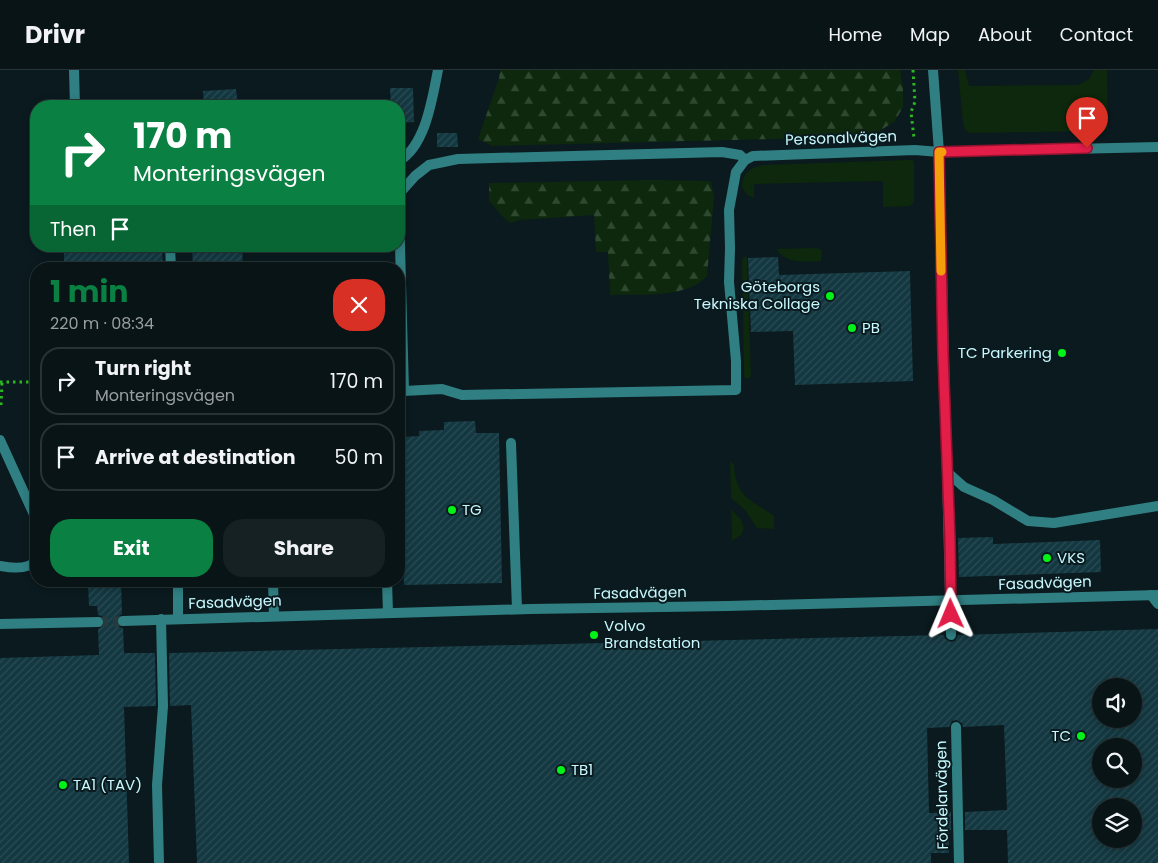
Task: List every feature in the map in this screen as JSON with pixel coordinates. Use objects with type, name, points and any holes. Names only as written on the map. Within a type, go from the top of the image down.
[{"type":"street","points":[[74,70],[76,100]]},
{"type":"street","points":[[405,156],[418,141],[428,113],[438,70]]},
{"type":"street","points":[[933,70],[939,152],[951,635]]},
{"type":"street","name":"Personalvägen","points":[[744,160],[753,156],[916,150],[939,152],[1158,147]]},
{"type":"street","points":[[405,187],[429,165],[458,159],[722,152],[740,155],[744,160],[736,172],[729,210],[729,282],[736,390],[462,395],[442,389],[405,391]]},
{"type":"street","points":[[0,440],[30,506]]},
{"type":"street","points":[[511,443],[517,610]]},
{"type":"street","points":[[947,472],[964,487],[993,500],[1028,520],[1054,523],[1158,506]]},
{"type":"street","points":[[0,566],[20,568],[30,566]]},
{"type":"street","points":[[178,587],[178,619]]},
{"type":"street","points":[[273,587],[274,616]]},
{"type":"street","points":[[387,587],[388,613]]},
{"type":"street","points":[[1154,595],[1158,604]]},
{"type":"street","name":"Fasadvägen","points":[[123,620],[1154,595]]},
{"type":"street","points":[[159,863],[157,785],[163,706],[161,620]]},
{"type":"street","points":[[0,624],[98,622]]},
{"type":"street","name":"Fördelarvägen","points":[[956,727],[959,863]]},
{"type":"path","points":[[913,70],[915,102],[911,112],[916,150]]},
{"type":"path","points":[[2,405],[1,382],[30,382]]},
{"type":"green space","points":[[500,70],[900,70],[903,88],[903,107],[895,121],[875,134],[856,137],[492,146],[478,139]]},
{"type":"green space","points":[[958,70],[965,70],[969,86],[1078,85],[1089,79],[1094,70],[1107,70],[1108,127],[1106,130],[1101,131],[969,133],[965,130],[963,123]]},
{"type":"green space","points":[[913,160],[914,202],[910,206],[883,207],[883,181],[754,184],[754,198],[747,195],[742,187],[745,175],[754,167],[763,165]]},
{"type":"green space","points":[[655,180],[711,182],[714,197],[707,276],[687,289],[662,294],[610,295],[608,252],[596,252],[594,215],[520,220],[511,223],[489,201],[489,183]]},
{"type":"green space","points":[[816,248],[822,250],[821,261],[802,262],[790,260],[776,249]]},
{"type":"green space","points":[[745,256],[747,258],[751,376],[749,379],[745,378],[744,375],[742,260]]},
{"type":"green space","points":[[730,461],[734,465],[735,476],[741,491],[774,516],[774,529],[757,528],[745,510],[731,498]]},
{"type":"green space","points":[[731,509],[741,520],[744,528],[741,535],[732,541]]},
{"type":"building","points":[[390,88],[413,88],[414,122],[405,123],[405,100],[391,100]]},
{"type":"building","points":[[236,89],[237,100],[204,100],[203,91]]},
{"type":"building","points":[[437,133],[457,133],[458,147],[437,147]]},
{"type":"building","points":[[64,252],[162,252],[163,262],[64,262]]},
{"type":"building","points":[[192,252],[242,252],[243,262],[193,262]]},
{"type":"building","name":"PB","points":[[778,257],[779,275],[910,271],[913,381],[795,385],[793,331],[751,332],[748,258]]},
{"type":"building","name":"TG","points":[[475,421],[476,433],[499,433],[502,583],[405,585],[405,437],[419,436],[419,431],[444,430],[444,422]]},
{"type":"building","name":"VKS","points":[[993,537],[993,544],[1100,540],[1101,572],[959,577],[958,538]]},
{"type":"building","name":"TA1 (TAV)","points":[[88,587],[121,587],[122,614],[117,617],[116,622],[119,627],[123,628],[124,653],[155,653],[156,706],[124,707],[129,863],[0,863],[0,658],[99,655],[98,629],[104,626],[105,621],[102,616],[98,615],[97,606],[89,606]]},
{"type":"building","name":"TB1","points":[[1158,629],[1158,863],[1008,863],[1007,830],[965,830],[965,812],[1007,810],[1004,725],[963,727],[962,723],[956,720],[952,721],[949,727],[927,728],[929,813],[951,812],[949,853],[931,853],[931,863],[197,863],[191,705],[170,706],[169,653],[944,635],[945,639],[951,642],[955,641],[958,635]]},
{"type":"tunnel","points":[[98,622],[123,621]]},
{"type":"slow traffic","points":[[941,271],[939,152],[942,152]]},
{"type":"place","name":"Göteborgs Tekniska Collage","points":[[830,296]]},
{"type":"place","name":"PB","points":[[852,328]]},
{"type":"place","name":"TC Parkering","points":[[1062,353]]},
{"type":"place","name":"TG","points":[[452,510]]},
{"type":"place","name":"VKS","points":[[1047,558]]},
{"type":"place","name":"Volvo Brandstation","points":[[594,635]]},
{"type":"place","name":"TC","points":[[1081,736]]},
{"type":"place","name":"TB1","points":[[561,770]]},
{"type":"place","name":"TA1 (TAV)","points":[[63,785]]},
{"type":"route","points":[[951,614],[939,152],[1087,148]]}]
